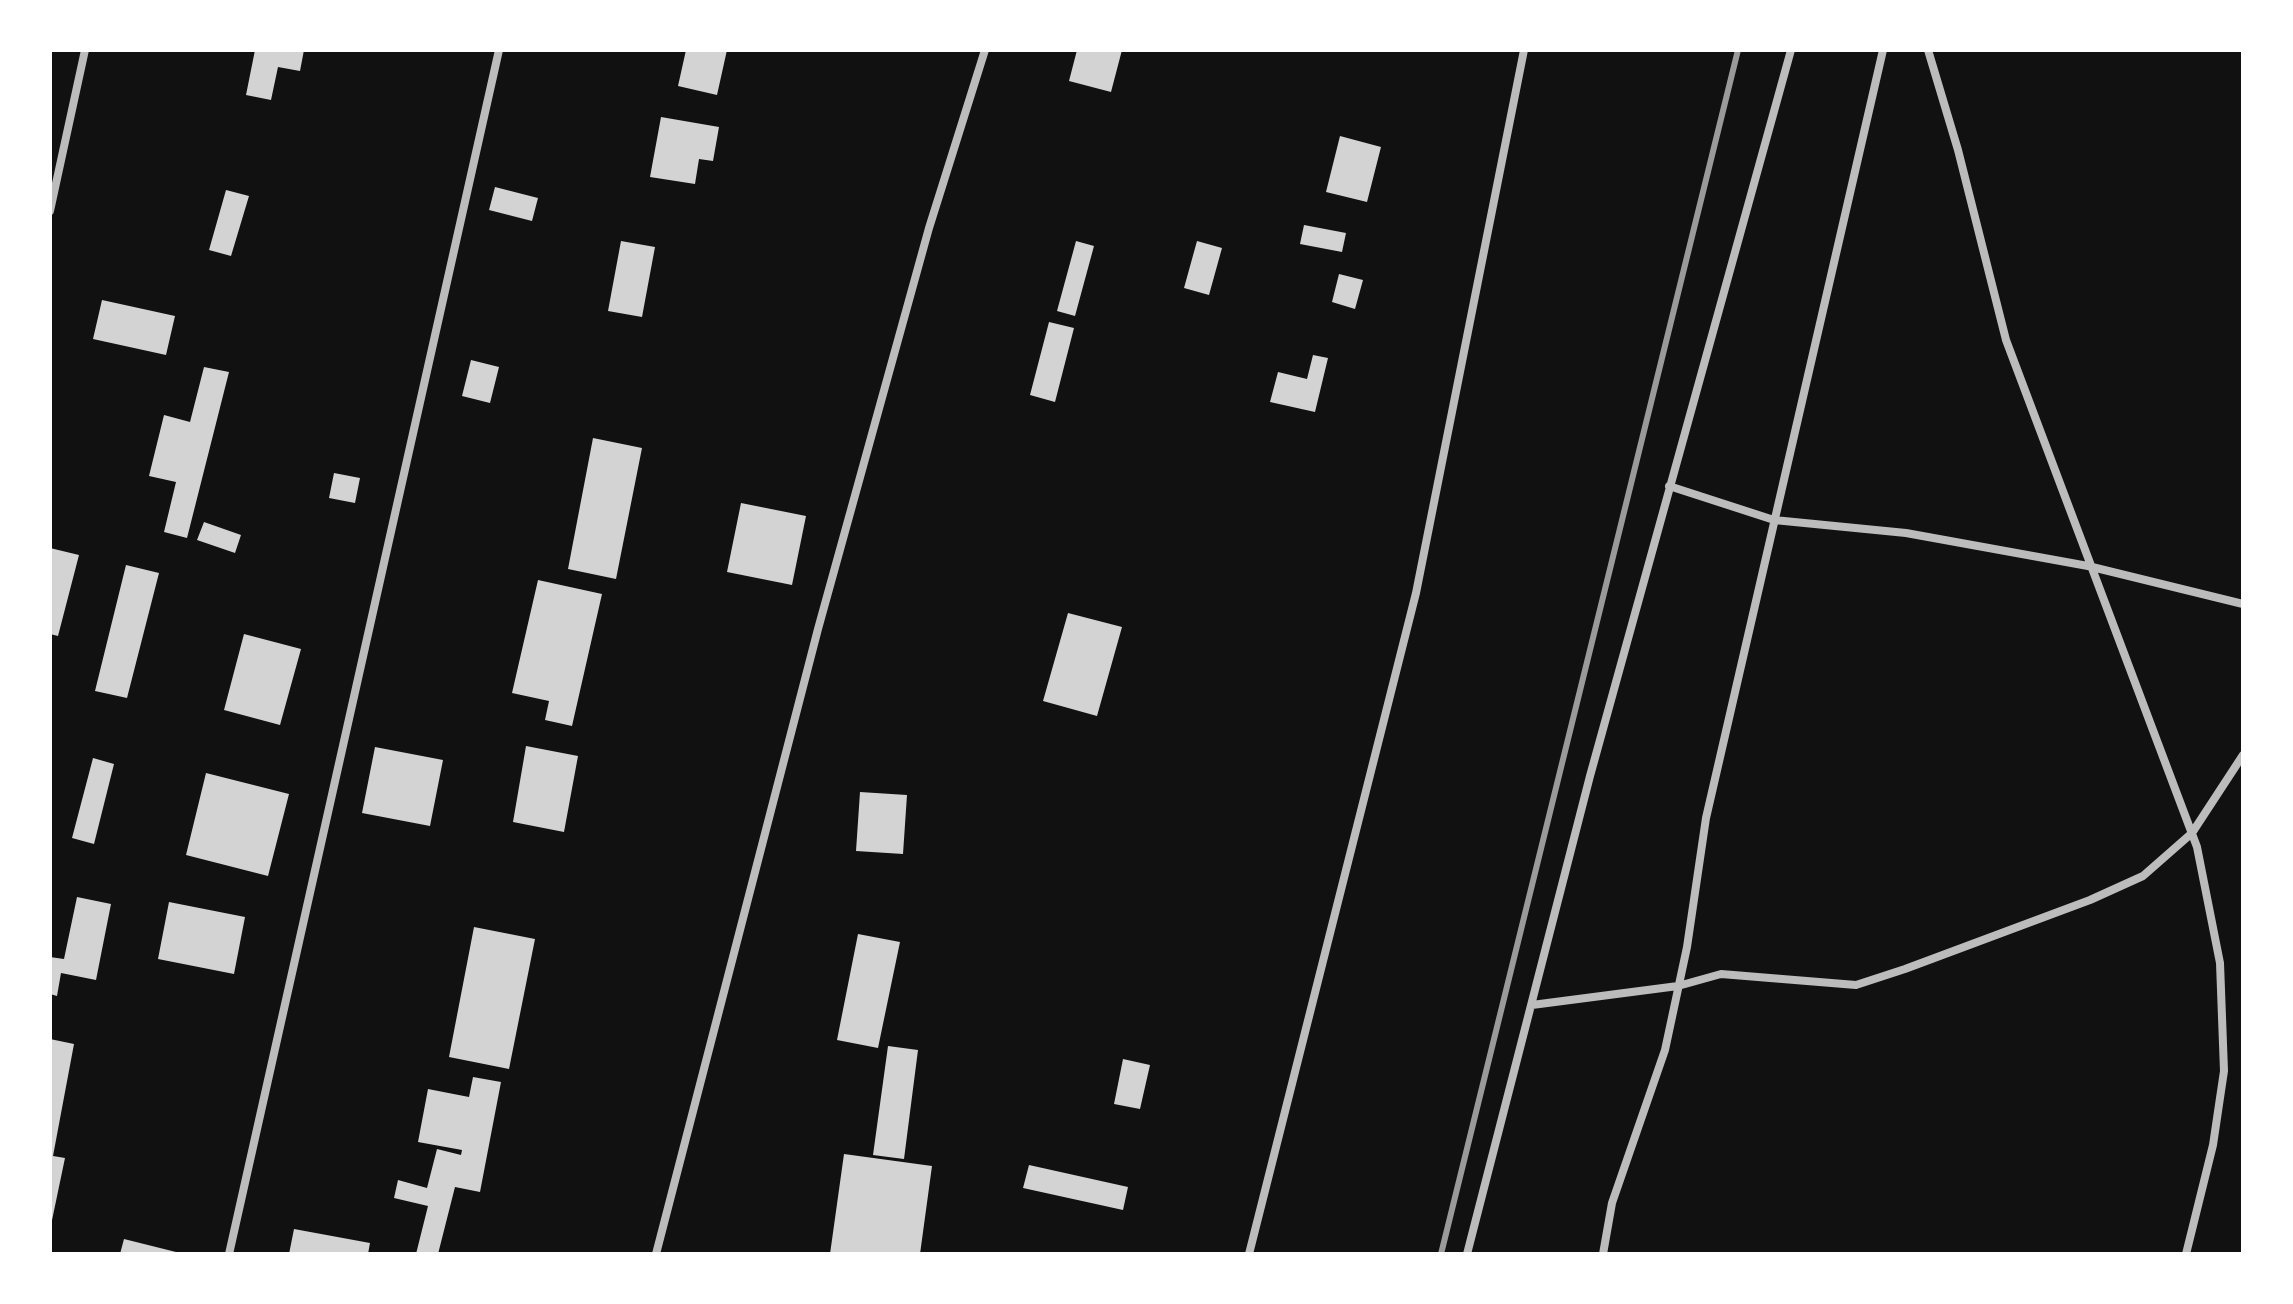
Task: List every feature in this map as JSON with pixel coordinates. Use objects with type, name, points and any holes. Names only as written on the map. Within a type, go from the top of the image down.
[{"type":"street","points":[[50,211],[85,50]]},
{"type":"street","points":[[229,1254],[499,50]]},
{"type":"street","points":[[656,1254],[822,614],[929,228],[985,50]]},
{"type":"street","points":[[1249,1254],[1416,593],[1524,50]]},
{"type":"street","points":[[1467,1254],[1669,486],[1791,50]]},
{"type":"street","points":[[1603,1254],[1612,1203],[1665,1050],[1706,818],[1883,50]]},
{"type":"street","points":[[1928,50],[1958,150],[2006,340],[2088,566],[2192,833],[2220,963],[2224,1071],[2213,1145],[2186,1254]]},
{"type":"street","points":[[1669,486],[1774,520],[1906,533],[2088,566],[2243,604]]},
{"type":"street","points":[[1532,1005],[1678,986],[1721,974],[1856,985],[2090,900],[2143,876],[2192,833],[2243,755]]},
{"type":"building","points":[[255,50],[304,50],[300,71],[278,67],[271,100],[246,95]]},
{"type":"building","points":[[686,50],[727,50],[717,95],[678,86]]},
{"type":"building","points":[[1077,50],[1122,50],[1111,92],[1069,81]]},
{"type":"building","points":[[661,117],[719,127],[713,161],[699,159],[695,184],[650,177]]},
{"type":"building","points":[[1340,136],[1381,147],[1367,202],[1326,192]]},
{"type":"building","points":[[495,187],[538,198],[532,221],[489,210]]},
{"type":"building","points":[[226,190],[249,196],[231,256],[209,250]]},
{"type":"building","points":[[1304,225],[1346,233],[1342,252],[1300,244]]},
{"type":"building","points":[[621,241],[655,247],[642,317],[608,311]]},
{"type":"building","points":[[1076,241],[1094,246],[1075,316],[1057,311]]},
{"type":"building","points":[[1197,241],[1222,248],[1209,295],[1184,288]]},
{"type":"building","points":[[1339,274],[1363,280],[1355,309],[1332,302]]},
{"type":"building","points":[[102,300],[175,316],[166,355],[93,339]]},
{"type":"building","points":[[1049,322],[1074,328],[1055,402],[1030,395]]},
{"type":"building","points":[[1313,355],[1328,358],[1315,412],[1270,402],[1278,372],[1307,379]]},
{"type":"building","points":[[471,360],[499,367],[490,403],[462,396]]},
{"type":"building","points":[[204,367],[229,372],[187,538],[164,532],[176,482],[149,476],[164,415],[190,422]]},
{"type":"building","points":[[593,438],[642,448],[616,579],[568,569]]},
{"type":"building","points":[[334,473],[360,478],[355,503],[329,498]]},
{"type":"building","points":[[741,503],[806,516],[792,585],[727,572]]},
{"type":"building","points":[[204,522],[241,535],[235,553],[197,540]]},
{"type":"building","points":[[50,548],[79,555],[58,636],[50,634]]},
{"type":"building","points":[[126,565],[159,573],[127,698],[95,691]]},
{"type":"building","points":[[538,580],[602,594],[572,726],[545,720],[549,701],[512,693]]},
{"type":"building","points":[[1068,613],[1122,627],[1097,716],[1043,701]]},
{"type":"building","points":[[244,634],[301,649],[280,725],[224,710]]},
{"type":"building","points":[[526,746],[578,756],[564,832],[513,822]]},
{"type":"building","points":[[375,747],[443,760],[430,826],[362,813]]},
{"type":"building","points":[[93,758],[114,764],[94,844],[72,838]]},
{"type":"building","points":[[206,773],[289,794],[268,876],[186,855]]},
{"type":"building","points":[[860,792],[907,795],[903,854],[856,851]]},
{"type":"building","points":[[77,897],[111,904],[96,980],[61,973],[57,996],[50,994],[50,957],[64,959]]},
{"type":"building","points":[[169,902],[245,917],[234,974],[158,959]]},
{"type":"building","points":[[474,927],[535,939],[509,1069],[449,1057]]},
{"type":"building","points":[[858,934],[900,942],[878,1048],[837,1040]]},
{"type":"building","points":[[50,1039],[74,1044],[53,1156],[65,1158],[51,1225]]},
{"type":"building","points":[[888,1046],[918,1050],[904,1159],[873,1155]]},
{"type":"building","points":[[1123,1059],[1150,1065],[1140,1109],[1114,1104]]},
{"type":"building","points":[[473,1077],[501,1082],[480,1192],[455,1187],[438,1254],[416,1254],[428,1206],[394,1198],[398,1180],[427,1188],[437,1149],[461,1155],[462,1150],[418,1142],[428,1089],[469,1097]]},
{"type":"building","points":[[844,1154],[932,1166],[920,1254],[830,1254]]},
{"type":"building","points":[[1029,1165],[1128,1187],[1123,1210],[1023,1188]]},
{"type":"building","points":[[294,1229],[370,1243],[368,1254],[289,1254]]},
{"type":"building","points":[[124,1239],[180,1253],[180,1254],[120,1254]]},
{"type":"railway","points":[[1441,1254],[1738,50]]}]
